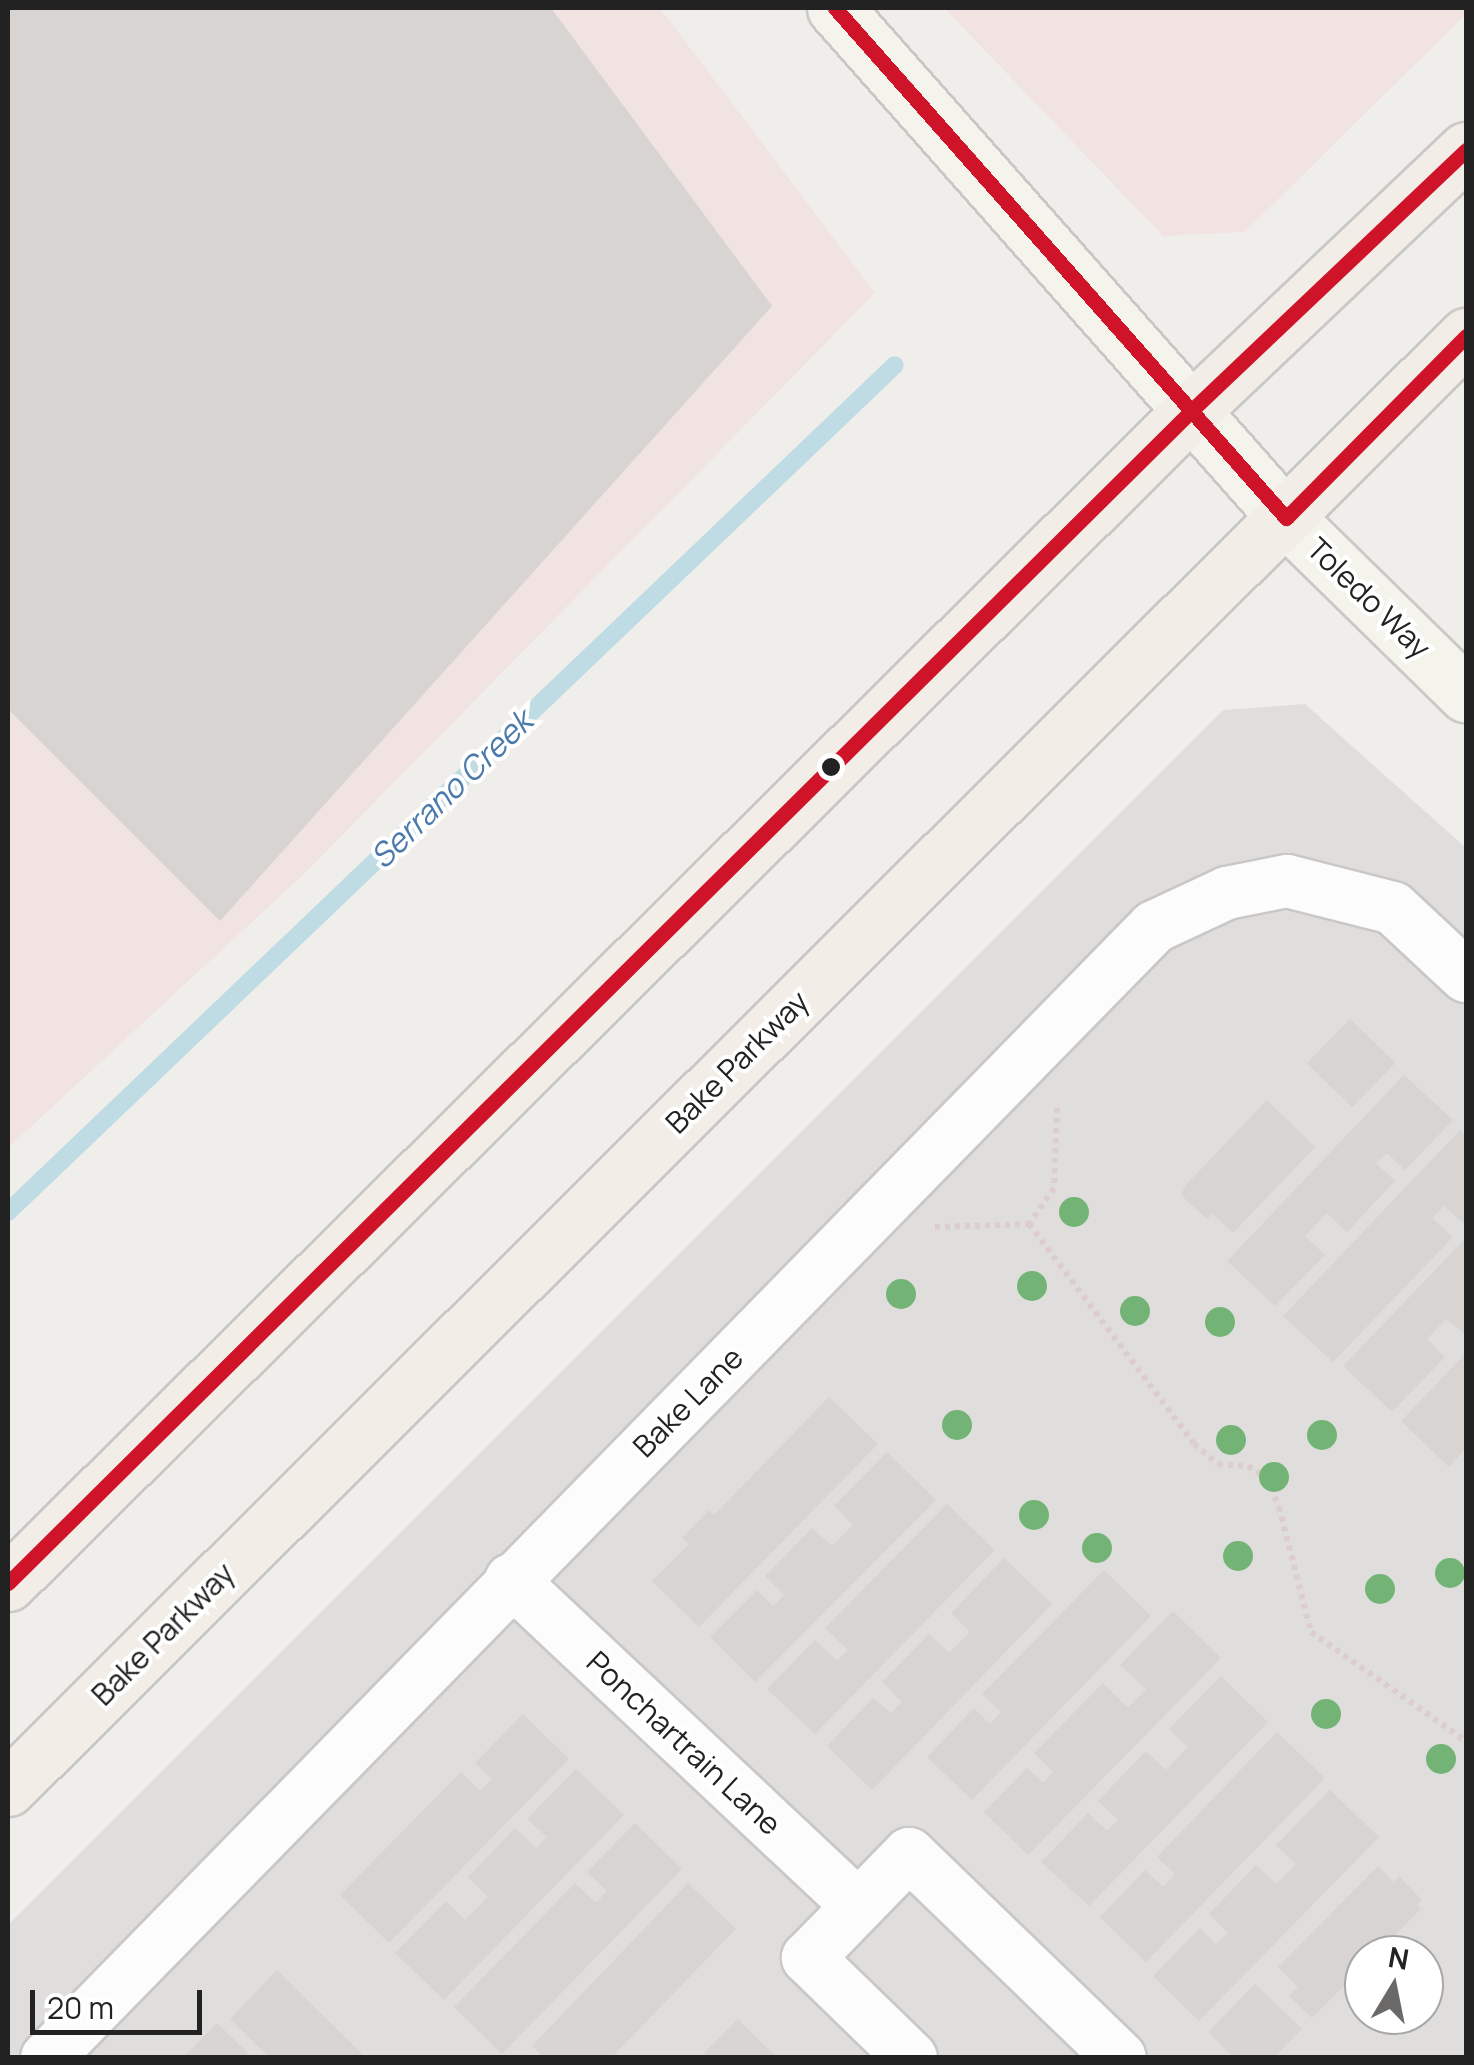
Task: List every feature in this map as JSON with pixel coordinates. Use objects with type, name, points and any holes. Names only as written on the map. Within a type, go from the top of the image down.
[{"type":"main road","name":"Toledo Way","points":[[835,8],[1286,518],[1466,694]]},
{"type":"main road","points":[[8,1583],[1191,410],[1466,150]]},
{"type":"main road","name":"Bake Parkway","points":[[8,1788],[1466,336]]},
{"type":"street","name":"Bake Lane","points":[[46,2058],[1154,928],[1227,892],[1287,881],[1392,908],[1466,976]]},
{"type":"street","name":"Ponchartrain Lane","points":[[511,1580],[858,1906]]},
{"type":"street","points":[[911,2058],[808,1958],[909,1854],[1120,2058]]},
{"type":"path","points":[[1015,1069],[1056,1104],[1054,1188],[1029,1224]]},
{"type":"path","points":[[896,1193],[931,1226],[942,1229],[1029,1224]]},
{"type":"path","points":[[1029,1224],[1194,1444],[1218,1464],[1248,1466],[1267,1478],[1279,1507],[1311,1632],[1466,1741]]},
{"type":"shaded area","points":[[8,8],[660,8],[875,293],[305,873],[8,1148]]},
{"type":"shaded area","points":[[944,8],[1466,8],[1466,14],[1245,232],[1163,236]]},
{"type":"shaded area","points":[[1305,704],[1466,848],[1466,2057],[8,2058],[8,1925],[1223,710]]},
{"type":"building","points":[[8,8],[551,8],[772,306],[220,921],[8,709]]},
{"type":"building","points":[[1350,1019],[1395,1063],[1352,1107],[1307,1064]]},
{"type":"building","points":[[1404,1075],[1453,1120],[1405,1170],[1387,1153],[1376,1163],[1395,1181],[1347,1232],[1327,1213],[1305,1236],[1325,1255],[1275,1306],[1227,1261]]},
{"type":"building","points":[[1267,1100],[1315,1147],[1233,1233],[1213,1214],[1207,1219],[1181,1195],[1185,1186]]},
{"type":"building","points":[[1460,1130],[1466,1137],[1466,1219],[1463,1223],[1444,1206],[1432,1218],[1453,1237],[1333,1362],[1283,1316]]},
{"type":"building","points":[[1466,1238],[1466,1335],[1446,1319],[1427,1339],[1445,1357],[1392,1412],[1343,1366]]},
{"type":"building","points":[[1466,1353],[1466,1448],[1449,1467],[1401,1421]]},
{"type":"building","points":[[829,1397],[878,1444],[699,1627],[652,1581],[689,1544],[682,1538],[709,1510],[714,1515]]},
{"type":"building","points":[[887,1452],[936,1500],[755,1682],[710,1637],[757,1590],[773,1606],[784,1595],[765,1576],[812,1528],[832,1546],[853,1525],[834,1506]]},
{"type":"building","points":[[947,1504],[995,1550],[815,1734],[767,1689],[815,1640],[837,1661],[848,1650],[825,1628]]},
{"type":"building","points":[[1004,1558],[1052,1604],[872,1790],[827,1746],[873,1698],[891,1713],[902,1702],[882,1682],[929,1634],[949,1653],[970,1632],[951,1613]]},
{"type":"building","points":[[1104,1570],[1151,1616],[972,1800],[927,1757],[974,1708],[990,1724],[1001,1712],[982,1694]]},
{"type":"building","points":[[1173,1611],[1221,1658],[1028,1855],[984,1812],[1027,1768],[1043,1783],[1053,1772],[1034,1753],[1103,1683],[1128,1708],[1146,1689],[1120,1665]]},
{"type":"building","points":[[1221,1676],[1268,1722],[1089,1906],[1041,1862],[1088,1813],[1107,1831],[1118,1820],[1098,1801],[1146,1751],[1166,1770],[1188,1747],[1169,1729]]},
{"type":"building","points":[[523,1714],[569,1759],[389,1943],[340,1895],[461,1772],[480,1791],[492,1779],[475,1763]]},
{"type":"building","points":[[1277,1732],[1325,1778],[1146,1962],[1100,1917],[1145,1870],[1163,1887],[1175,1874],[1157,1857]]},
{"type":"building","points":[[576,1769],[624,1815],[444,2000],[395,1953],[446,1901],[465,1920],[488,1897],[468,1877],[515,1828],[536,1848],[547,1837],[527,1819]]},
{"type":"building","points":[[1330,1790],[1379,1837],[1199,2021],[1153,1976],[1200,1928],[1216,1944],[1228,1933],[1209,1914],[1256,1865],[1276,1884],[1296,1864],[1276,1845]]},
{"type":"building","points":[[635,1823],[682,1869],[502,2054],[454,2007],[575,1883],[596,1903],[607,1891],[587,1872]]},
{"type":"building","points":[[1378,1866],[1394,1882],[1399,1876],[1422,1900],[1417,1905],[1421,1909],[1395,1935],[1344,1935],[1344,1986],[1312,2018],[1289,1996],[1298,1987],[1278,1967]]},
{"type":"building","points":[[688,1883],[736,1929],[611,2058],[544,2058],[532,2046]]},
{"type":"building","points":[[277,1970],[366,2058],[270,2058],[230,2019]]},
{"type":"building","points":[[1255,1984],[1302,2029],[1274,2058],[1234,2058],[1208,2032]]},
{"type":"building","points":[[738,2019],[777,2058],[699,2058]]},
{"type":"building","points":[[217,2023],[253,2058],[183,2058]]},
{"type":"waterway","name":"Serrano Creek","points":[[8,1212],[895,365]]},
{"type":"transit line","points":[[835,8],[1286,518],[1466,336]]},
{"type":"transit line","points":[[8,1583],[1191,411],[1466,150]]}]
